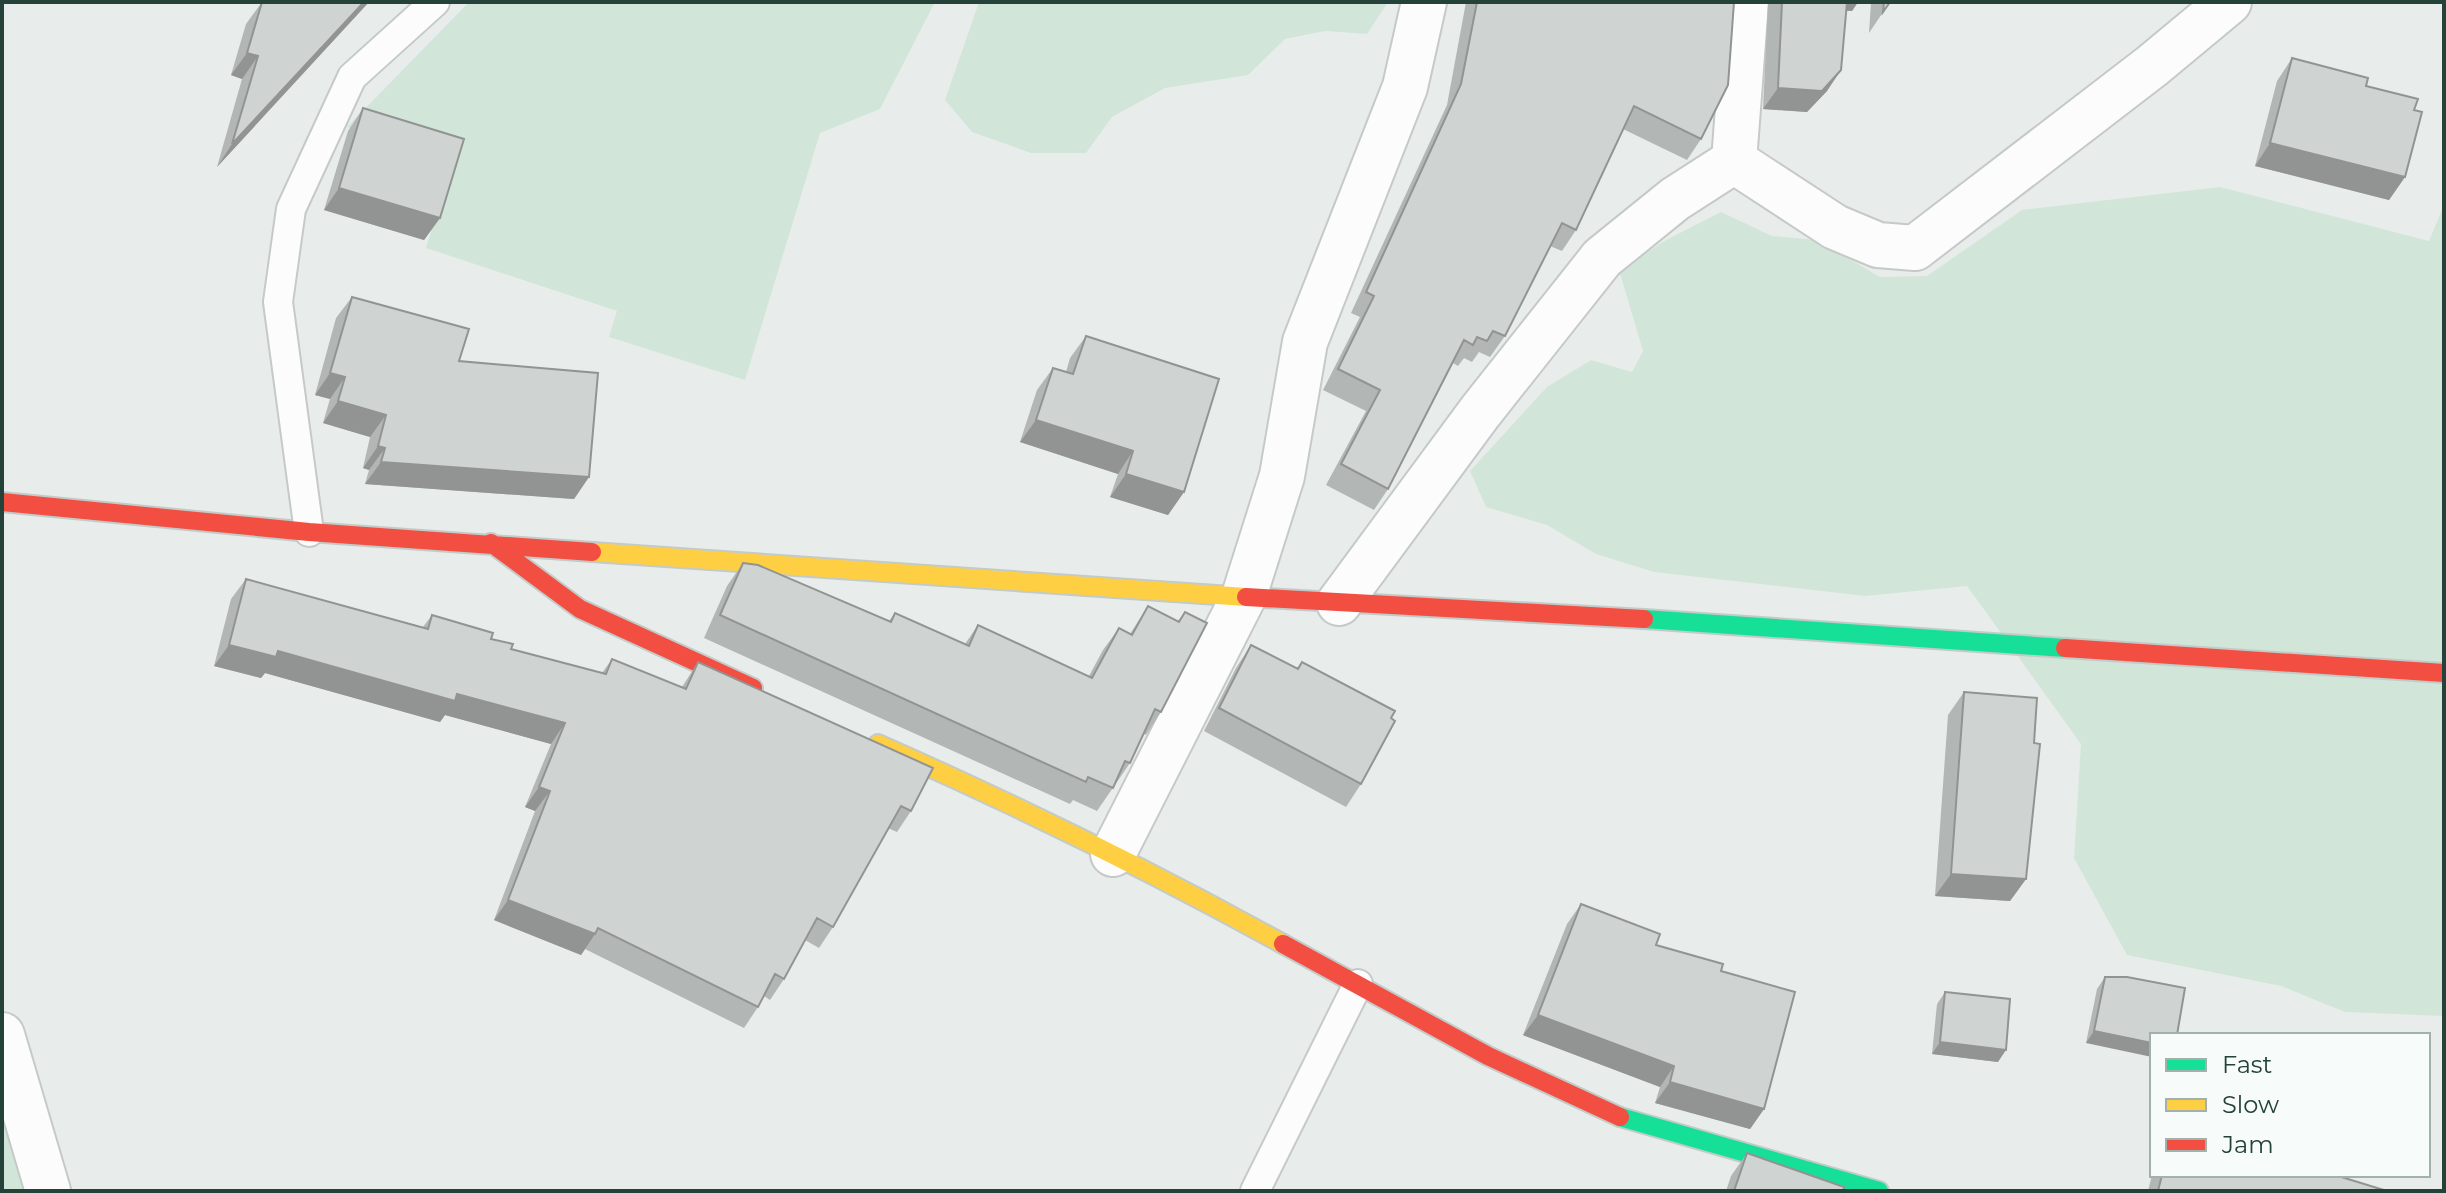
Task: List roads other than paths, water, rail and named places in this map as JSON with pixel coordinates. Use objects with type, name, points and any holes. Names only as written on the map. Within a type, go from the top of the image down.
[{"type":"street","points":[[1113,854],[1244,596],[1282,476],[1305,342],[1405,87],[1424,2]]},
{"type":"street","points":[[1734,161],[1746,2]]},
{"type":"street","points":[[1734,161],[1835,227],[1878,245],[1915,248],[2152,66],[2229,2]]},
{"type":"street","points":[[1339,603],[1480,412],[1602,258],[1675,199],[1734,161]]},
{"type":"street","points":[[2,502],[309,532],[1339,603],[1596,616],[2444,673]]},
{"type":"street","points":[[491,543],[580,609],[771,697]]},
{"type":"street","points":[[867,739],[1004,800],[1113,854],[1488,1056],[1631,1122],[1879,1191]]},
{"type":"street","points":[[2,1035],[48,1191]]},
{"type":"lane","points":[[309,532],[278,302],[291,209],[352,77],[435,2]]},
{"type":"lane","points":[[1255,1191],[1358,984]]}]
